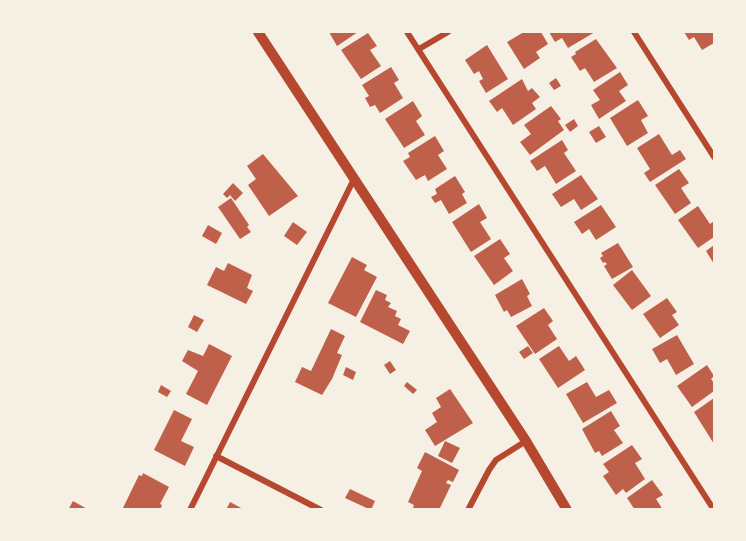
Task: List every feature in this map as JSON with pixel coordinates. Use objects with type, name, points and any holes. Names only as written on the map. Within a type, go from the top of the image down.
[{"type":"street","points":[[258,32],[526,441],[567,510]]},
{"type":"street","points":[[407,32],[714,510]]},
{"type":"street","points":[[418,49],[448,32]]},
{"type":"street","points":[[634,32],[714,157]]},
{"type":"street","points":[[190,510],[354,179]]},
{"type":"street","points":[[468,510],[496,460],[526,441]]},
{"type":"street","points":[[216,456],[321,510]]},
{"type":"building","points":[[329,32],[358,32],[337,46]]},
{"type":"building","points":[[524,32],[541,32],[548,44],[536,52],[540,58],[524,69],[507,42]]},
{"type":"building","points":[[549,32],[595,32],[568,48],[562,38],[555,42]]},
{"type":"building","points":[[684,32],[714,32],[714,43],[702,50],[694,37],[689,40]]},
{"type":"building","points":[[368,33],[377,46],[370,50],[381,66],[361,79],[341,50]]},
{"type":"building","points":[[596,39],[617,68],[594,82],[585,68],[580,71],[571,57]]},
{"type":"building","points":[[487,45],[508,79],[486,93],[479,81],[483,79],[479,71],[474,74],[465,60]]},
{"type":"building","points":[[391,67],[399,80],[394,83],[403,98],[380,113],[375,105],[370,107],[365,98],[369,96],[362,85]]},
{"type":"building","points":[[620,72],[628,85],[619,91],[626,101],[599,119],[591,105],[600,100],[593,90]]},
{"type":"building","points":[[556,78],[561,86],[554,90],[549,83]]},
{"type":"building","points":[[522,79],[528,91],[532,88],[540,97],[532,103],[536,109],[513,125],[502,108],[497,112],[489,101]]},
{"type":"building","points":[[638,100],[648,116],[641,120],[648,133],[627,146],[610,118]]},
{"type":"building","points":[[413,101],[422,116],[416,121],[425,135],[404,148],[385,119]]},
{"type":"building","points":[[551,106],[561,119],[558,121],[564,130],[530,155],[520,142],[531,134],[524,125]]},
{"type":"building","points":[[574,119],[578,126],[570,132],[565,125]]},
{"type":"building","points":[[599,126],[606,137],[596,143],[589,132]]},
{"type":"building","points":[[659,134],[672,155],[680,150],[686,159],[650,182],[644,173],[650,169],[637,148]]},
{"type":"building","points":[[435,136],[444,151],[438,155],[447,169],[428,181],[425,175],[416,180],[403,161],[410,157],[408,153]]},
{"type":"building","points":[[562,140],[568,150],[564,153],[576,171],[556,184],[545,166],[537,171],[530,161]]},
{"type":"building","points":[[263,154],[298,196],[269,216],[248,185],[256,179],[247,166]]},
{"type":"building","points":[[679,169],[689,183],[681,188],[691,203],[675,214],[655,185]]},
{"type":"building","points":[[581,175],[598,199],[581,210],[574,199],[561,207],[552,194]]},
{"type":"building","points":[[455,176],[465,192],[462,194],[467,203],[449,214],[441,200],[435,203],[431,197],[437,194],[435,189]]},
{"type":"building","points":[[233,183],[243,193],[235,201],[230,195],[227,198],[223,194]]},
{"type":"building","points":[[231,198],[249,225],[247,227],[251,232],[240,239],[218,207]]},
{"type":"building","points":[[479,204],[487,218],[480,222],[491,239],[471,252],[452,222]]},
{"type":"building","points":[[601,205],[616,227],[596,240],[589,229],[582,234],[574,222]]},
{"type":"building","points":[[698,206],[710,224],[714,221],[714,237],[698,248],[678,220]]},
{"type":"building","points":[[293,222],[307,232],[297,245],[284,236]]},
{"type":"building","points":[[208,225],[222,233],[216,244],[202,236]]},
{"type":"building","points":[[500,239],[510,254],[504,258],[513,271],[494,285],[474,256]]},
{"type":"building","points":[[618,243],[633,267],[612,279],[604,266],[607,264],[603,263],[600,258],[603,256],[601,253]]},
{"type":"building","points":[[714,245],[714,264],[706,251]]},
{"type":"building","points":[[352,257],[367,265],[364,270],[377,277],[356,317],[328,303]]},
{"type":"building","points":[[228,263],[252,275],[247,288],[253,291],[246,304],[207,285],[216,267],[224,271]]},
{"type":"building","points":[[632,270],[651,296],[632,310],[613,285]]},
{"type":"building","points":[[522,279],[530,294],[527,296],[532,306],[511,317],[507,310],[504,312],[495,295]]},
{"type":"building","points":[[376,290],[387,295],[385,300],[391,303],[388,307],[397,311],[395,316],[401,319],[398,325],[410,331],[403,344],[360,322]]},
{"type":"building","points":[[667,298],[677,312],[672,315],[679,325],[660,338],[643,314]]},
{"type":"building","points":[[544,308],[553,321],[548,325],[557,339],[535,354],[516,326]]},
{"type":"building","points":[[194,315],[204,320],[197,332],[188,327]]},
{"type":"building","points":[[331,329],[345,336],[337,353],[342,355],[322,395],[295,382],[302,367],[311,371]]},
{"type":"building","points":[[677,335],[694,364],[676,375],[667,359],[660,363],[652,349]]},
{"type":"building","points":[[209,344],[232,356],[207,405],[186,394],[198,371],[182,361],[188,350],[203,356]]},
{"type":"building","points":[[528,346],[533,353],[524,359],[519,352]]},
{"type":"building","points":[[559,346],[569,361],[576,356],[585,370],[558,388],[539,359]]},
{"type":"building","points":[[390,361],[396,370],[390,374],[384,365]]},
{"type":"building","points":[[707,365],[714,376],[711,379],[714,383],[714,391],[692,407],[677,386]]},
{"type":"building","points":[[346,367],[356,372],[353,380],[343,375]]},
{"type":"building","points":[[407,382],[417,390],[413,394],[404,386]]},
{"type":"building","points":[[587,382],[596,397],[609,390],[617,403],[583,423],[566,394]]},
{"type":"building","points":[[161,385],[171,391],[167,397],[158,392]]},
{"type":"building","points":[[450,389],[473,423],[435,446],[425,430],[437,422],[432,413],[441,407],[436,398]]},
{"type":"building","points":[[714,398],[714,444],[694,412]]},
{"type":"building","points":[[174,410],[192,419],[181,441],[194,447],[185,466],[154,450]]},
{"type":"building","points":[[611,411],[620,426],[614,430],[623,443],[602,456],[599,451],[595,453],[582,429]]},
{"type":"building","points":[[445,441],[460,448],[452,463],[438,456]]},
{"type":"building","points":[[632,445],[642,459],[635,463],[645,479],[626,493],[623,489],[616,495],[603,476],[609,472],[603,464]]},
{"type":"building","points":[[425,452],[459,470],[453,482],[448,480],[446,483],[451,485],[439,510],[412,510],[414,505],[408,502],[422,471],[417,468]]},
{"type":"building","points":[[143,473],[169,487],[160,504],[162,505],[160,510],[122,510],[139,475],[142,476]]},
{"type":"building","points":[[652,480],[663,495],[656,499],[663,510],[635,510],[627,498]]},
{"type":"building","points":[[350,489],[375,501],[371,510],[345,498]]},
{"type":"building","points":[[73,501],[89,510],[68,510]]},
{"type":"building","points":[[230,502],[245,510],[226,510]]}]
